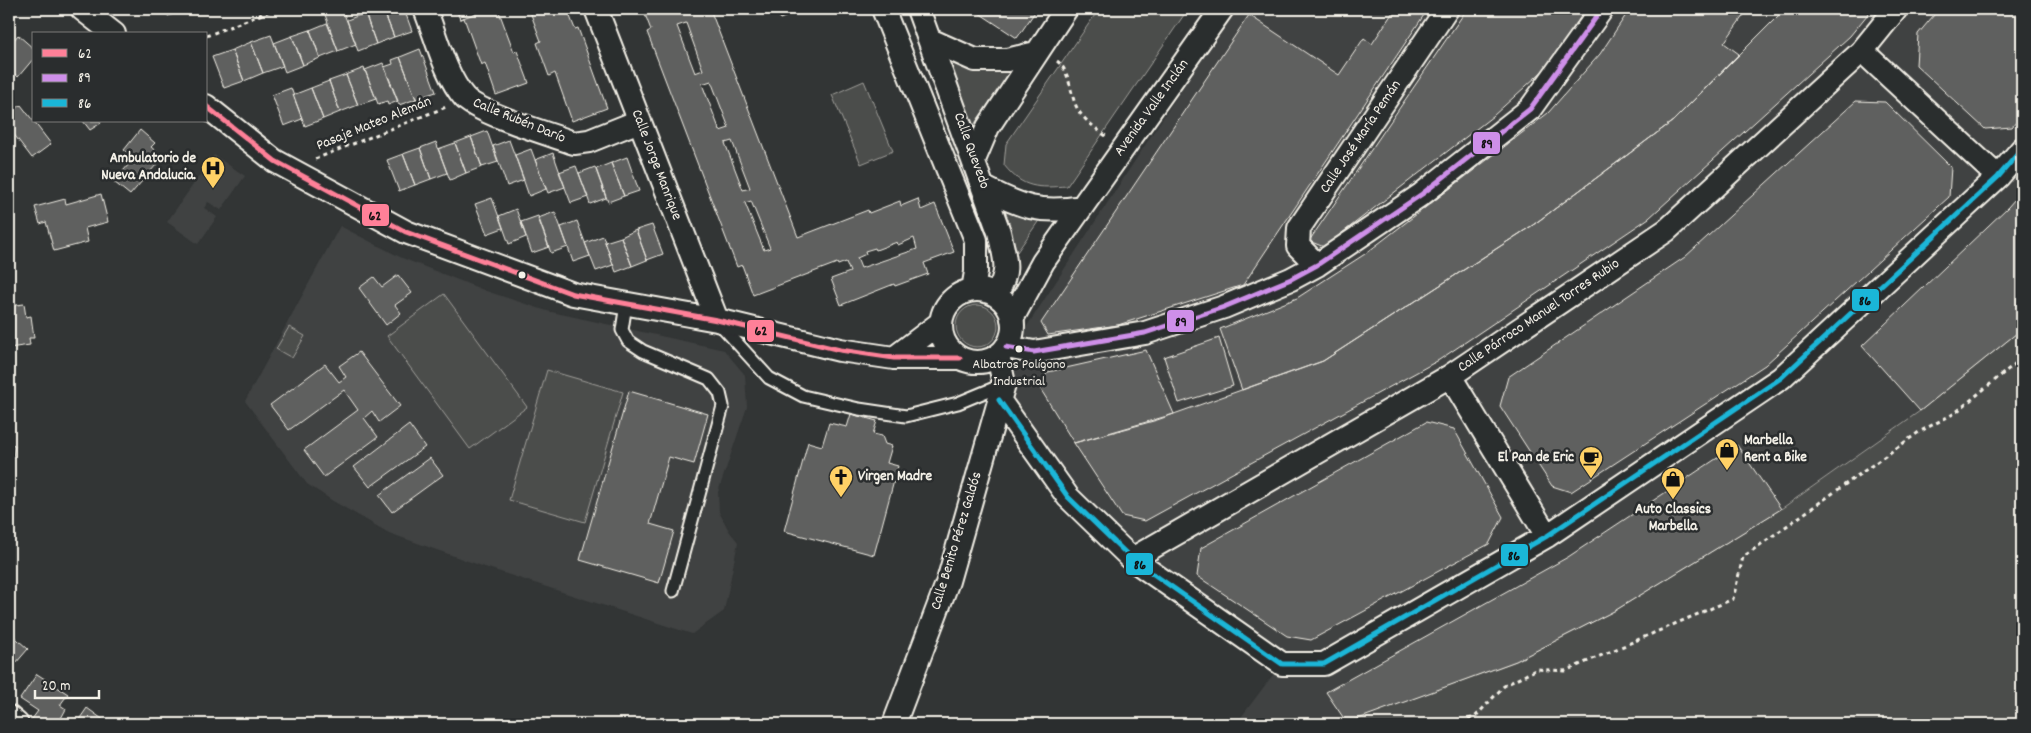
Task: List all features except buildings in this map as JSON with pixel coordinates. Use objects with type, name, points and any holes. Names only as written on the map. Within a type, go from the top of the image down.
[{"type":"street","points":[[82,9],[111,32]]},
{"type":"street","name":"Calle Rubén Darío","points":[[425,9],[453,82],[465,99],[488,112],[574,143],[590,140],[639,121]]},
{"type":"street","name":"Calle Jorge Manrique","points":[[596,9],[717,320]]},
{"type":"street","name":"Calle Quevedo","points":[[883,9],[976,240],[976,272],[972,290]]},
{"type":"street","name":"Calle Quevedo","points":[[918,9],[985,188],[999,232],[1006,265],[1005,279],[999,297]]},
{"type":"street","points":[[974,160],[988,127],[1066,9]]},
{"type":"street","name":"Avenida Valle Inclán","points":[[1012,319],[1043,262],[1222,9]]},
{"type":"street","name":"Calle José María Pemán","points":[[1317,264],[1298,246],[1299,228],[1447,9]]},
{"type":"street","points":[[1002,351],[1034,352],[1146,332],[1224,307],[1291,279],[1317,264],[1422,194],[1530,109],[1602,9]]},
{"type":"street","name":"Calle Párroco Manuel Torres Rubio","points":[[1132,559],[1450,376],[1667,230],[1862,51],[1896,9]]},
{"type":"street","points":[[930,40],[975,60],[1007,60],[1037,51]]},
{"type":"street","points":[[1862,51],[1998,177]]},
{"type":"street","points":[[208,108],[275,161],[406,232],[574,294],[717,320],[840,350],[894,358],[960,358],[976,362],[988,361],[1002,351],[1011,337],[1013,326],[1006,304],[999,297],[985,290],[972,290],[960,293],[950,301],[943,311],[940,323],[941,336],[947,347],[960,358]]},
{"type":"street","points":[[1002,392],[1068,497],[1132,559],[1282,664],[1324,664],[1547,536],[1781,378],[1998,177],[2022,149]]},
{"type":"street","points":[[985,188],[1006,199],[1031,208],[1058,211],[1082,207]]},
{"type":"street","name":"Avenida Valle Inclán","points":[[999,297],[1043,262]]},
{"type":"street","points":[[894,358],[940,323]]},
{"type":"street","name":"Calle Benito Pérez Galdós","points":[[894,724],[948,580],[1002,392],[1002,351]]},
{"type":"street","points":[[1450,376],[1547,536]]},
{"type":"street","points":[[9,717],[17,724]]},
{"type":"lane","points":[[626,304],[622,330],[628,341],[643,351],[709,379],[720,393],[723,406],[673,591]]},
{"type":"lane","points":[[717,320],[769,378],[803,396],[859,409],[906,416],[1002,392]]},
{"type":"path","points":[[208,35],[275,9]]},
{"type":"path","points":[[1037,51],[1064,66],[1071,94],[1080,113],[1123,149]]},
{"type":"path","name":"Pasaje Mateo Alemán","points":[[291,169],[465,99]]},
{"type":"path","points":[[1453,724],[1475,716],[1504,686],[1537,669],[1565,671],[1733,600],[1742,557],[1918,432],[1955,413],[2022,358]]},
{"type":"shaded area","points":[[1099,9],[1188,9],[1067,186],[1039,187],[1025,183],[1011,173],[1004,165],[1006,144]]},
{"type":"shaded area","points":[[1234,9],[2022,9],[2022,329],[1920,411],[1781,509],[1616,610],[1516,661],[1342,724],[1236,724],[1284,660],[1130,548],[1072,495],[1010,400],[1016,343]]},
{"type":"shaded area","points":[[949,61],[965,68],[980,71],[995,72],[1013,69],[973,126]]},
{"type":"shaded area","points":[[864,81],[893,151],[861,164],[832,95]]},
{"type":"shaded area","name":"Ambulatorio de Nueva Andalucia.","points":[[214,155],[245,176],[221,210],[208,202],[204,208],[217,217],[198,244],[167,222]]},
{"type":"shaded area","points":[[1004,206],[1040,219],[1017,252]]},
{"type":"shaded area","points":[[340,226],[402,258],[486,291],[547,311],[724,350],[745,375],[747,407],[718,492],[719,512],[729,531],[738,542],[724,611],[692,634],[482,566],[389,533],[307,484],[245,401]]},
{"type":"shaded area","points":[[444,294],[527,407],[470,449],[387,336]]},
{"type":"shaded area","points":[[981,305],[989,308],[995,314],[998,326],[995,338],[989,344],[973,347],[965,344],[959,338],[956,322],[959,314],[965,308]]},
{"type":"shaded area","points":[[289,327],[305,336],[292,358],[276,349]]},
{"type":"shaded area","points":[[2022,329],[2022,724],[1342,724],[1516,661],[1616,610],[1781,509],[1920,411]]},
{"type":"shaded area","points":[[547,370],[623,392],[585,522],[509,500]]},
{"type":"transit line","name":"89","points":[[1006,347],[1034,352],[1145,333],[1224,307],[1291,279],[1317,265],[1422,194],[1530,109],[1602,9]]},
{"type":"transit line","name":"62","points":[[208,108],[275,161],[406,232],[573,294],[717,320],[840,350],[894,358],[960,358]]},
{"type":"transit line","name":"86","points":[[999,400],[1068,497],[1132,559],[1282,664],[1324,664],[1547,536],[1781,378],[1998,177],[2022,149]]},
{"type":"place","name":"Ambulatorio de Nueva Andalucia.","points":[[213,189]]},
{"type":"place","name":"Albatros Polígono Industrial","points":[[1019,349]]},
{"type":"place","name":"Marbella Rent a Bike","points":[[1727,471]]},
{"type":"place","name":"El Pan de Eric","points":[[1591,479]]},
{"type":"place","name":"Virgen Madre","points":[[841,498]]},
{"type":"place","name":"Auto Classics Marbella","points":[[1673,500]]}]
